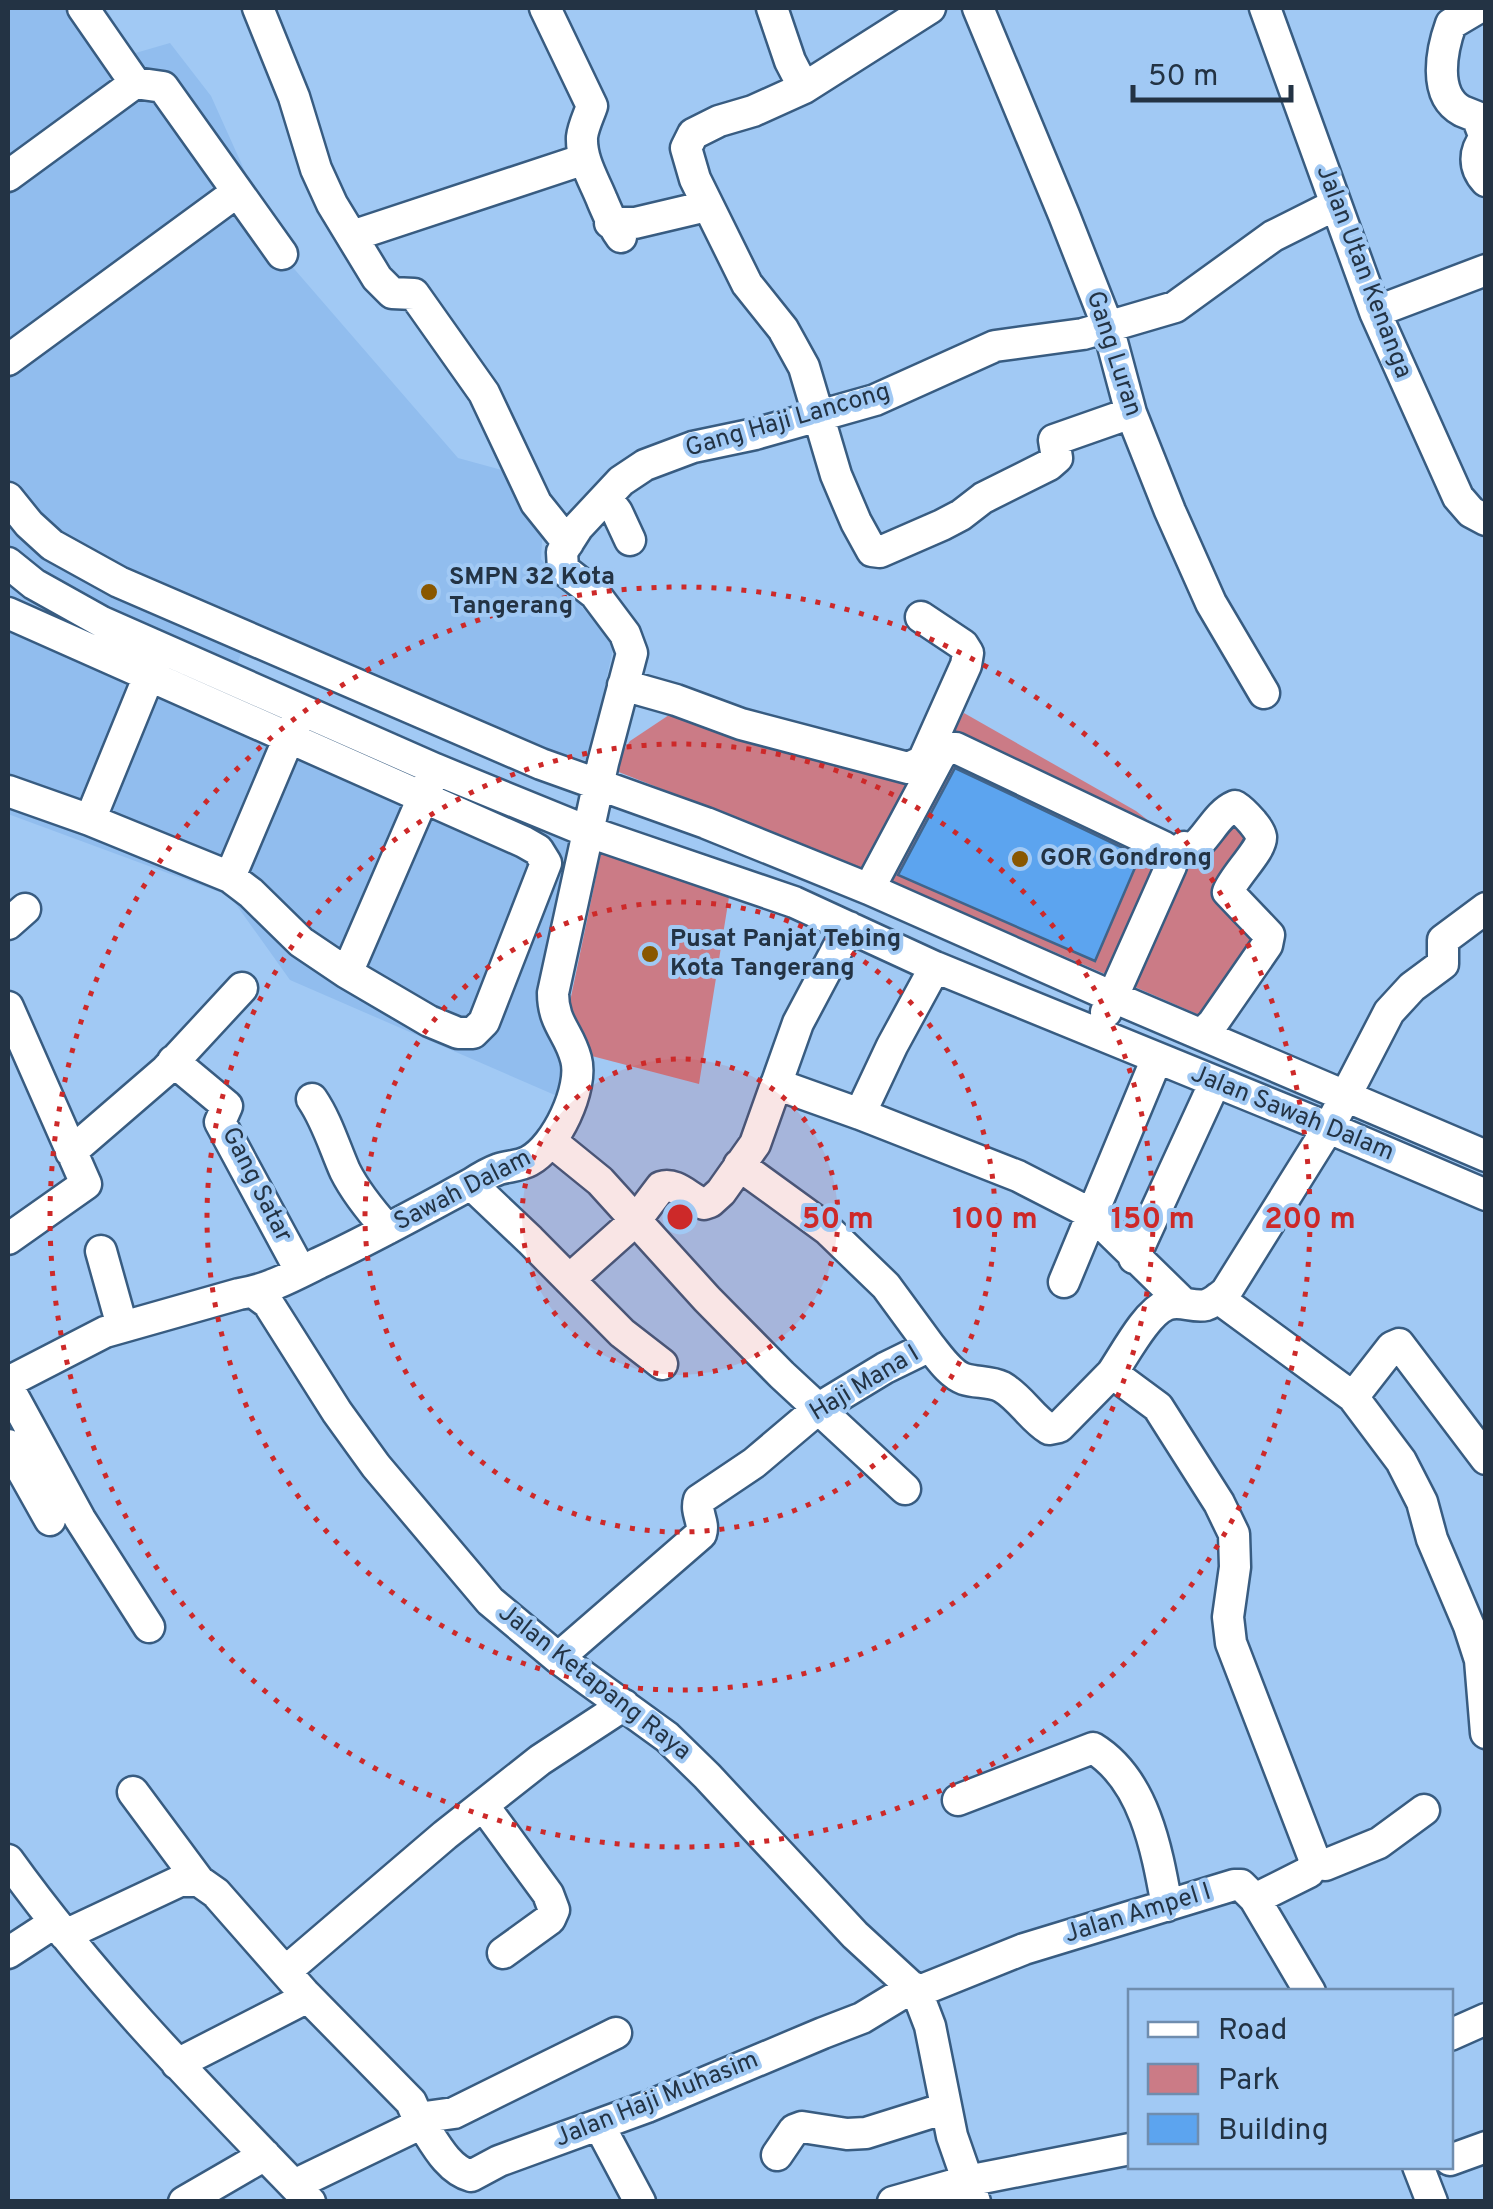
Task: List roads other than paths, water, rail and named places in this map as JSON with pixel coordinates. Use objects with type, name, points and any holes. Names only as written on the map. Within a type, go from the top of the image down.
[{"type":"street","points":[[83,8],[135,83]]},
{"type":"street","points":[[258,8],[332,204],[377,278],[392,292],[414,294],[484,393],[536,503],[568,543],[562,552],[564,568],[594,594],[630,644],[632,652],[594,809]]},
{"type":"street","points":[[546,8],[592,106],[582,139],[585,159],[615,230],[707,206]]},
{"type":"street","points":[[772,8],[804,88]]},
{"type":"street","points":[[930,8],[892,19],[804,88],[692,134],[686,148],[707,206],[747,284],[783,328],[804,368],[836,474],[856,522],[872,551],[880,552],[942,525],[983,498],[1049,465],[1057,458],[1054,440],[1131,413]]},
{"type":"street","name":"Gang Luran","points":[[978,8],[1108,326],[1131,413],[1211,603],[1264,693]]},
{"type":"street","name":"Jalan Utan Kenanga","points":[[1265,8],[1375,312],[1458,498],[1486,520]]},
{"type":"street","points":[[1478,8],[1451,24],[1442,54],[1442,78],[1458,109],[1477,117],[1485,138],[1477,147],[1477,162],[1486,181]]},
{"type":"street","points":[[8,176],[135,83],[163,87],[282,254]]},
{"type":"street","points":[[352,236],[585,159]]},
{"type":"street","points":[[8,360],[237,192]]},
{"type":"street","name":"Gang Haji Lancong","points":[[568,543],[606,496],[645,465],[693,447],[875,400],[995,346],[1083,334],[1175,307],[1272,236],[1335,205]]},
{"type":"street","points":[[1375,312],[1486,270]]},
{"type":"street","points":[[606,496],[630,540]]},
{"type":"street","points":[[8,498],[29,524],[43,564],[66,604],[155,662],[288,738],[524,842],[538,850],[546,863],[484,1022],[473,1032],[458,1033],[429,1021],[347,974],[301,942],[230,878],[90,820],[8,792]]},
{"type":"street","points":[[8,563],[43,564],[120,582],[533,785],[594,809],[692,866],[766,891],[935,967],[1195,1032],[1337,1113],[1486,1156]]},
{"type":"street","points":[[43,564],[12,625],[155,662],[301,709],[435,768],[533,785],[594,809],[706,823],[869,889],[1107,1010]]},
{"type":"street","points":[[624,685],[741,724],[908,768],[923,761],[966,665],[968,652],[921,617]]},
{"type":"street","points":[[90,820],[155,662]]},
{"type":"street","points":[[230,878],[301,709]]},
{"type":"street","points":[[869,889],[940,756],[948,748],[956,748],[1164,847],[1171,866],[1107,1010]]},
{"type":"street","points":[[347,974],[435,768]]},
{"type":"street","points":[[1184,847],[1191,850],[1198,844],[1226,810],[1235,806],[1244,812],[1261,838],[1228,892],[1269,935],[1267,945],[1213,1023],[1204,1031],[1195,1032]]},
{"type":"street","name":"Sawah Dalam","points":[[253,1292],[387,1229],[485,1175],[526,1163],[552,1142],[578,1076],[573,1049],[556,1019],[553,993],[594,809]]},
{"type":"street","points":[[692,866],[706,823]]},
{"type":"street","points":[[1424,1810],[1360,1852],[1325,1865],[1315,1861],[1230,1642],[1234,1534],[1158,1406],[1112,1373],[1153,1313],[1167,1304],[1209,1304],[1226,1292],[1337,1113],[1389,1012],[1412,987],[1443,964],[1443,940],[1486,908]]},
{"type":"street","points":[[570,1279],[636,1220],[661,1187],[677,1188],[704,1204],[721,1192],[755,1144],[798,1023],[849,926]]},
{"type":"street","points":[[860,1114],[935,967]]},
{"type":"street","points":[[71,1152],[174,1062],[242,988]]},
{"type":"street","points":[[8,1007],[86,1184],[8,1239]]},
{"type":"street","name":"Jalan Sawah Dalam","points":[[1107,1010],[1156,1058],[1215,1082],[1337,1113],[1484,1190]]},
{"type":"street","points":[[1064,1282],[1156,1058]]},
{"type":"street","name":"Gang Satar","points":[[174,1062],[227,1106],[220,1122],[301,1272]]},
{"type":"street","points":[[1134,1258],[1215,1082]]},
{"type":"street","points":[[776,1084],[1018,1176],[1092,1214],[1182,1302]]},
{"type":"street","points":[[312,1099],[359,1196],[387,1229]]},
{"type":"street","points":[[552,1142],[600,1180],[782,1375],[905,1489]]},
{"type":"street","points":[[739,1166],[838,1240],[886,1286],[930,1346]]},
{"type":"street","points":[[471,1184],[622,1333],[662,1364]]},
{"type":"street","points":[[101,1251],[122,1326]]},
{"type":"street","points":[[149,1627],[80,1519],[8,1384],[105,1332],[253,1292]]},
{"type":"street","name":"Jalan Ketapang Raya","points":[[253,1292],[268,1303],[376,1466],[490,1601],[558,1658],[667,1737],[855,1935],[915,1990],[930,2026],[952,2136],[971,2191]]},
{"type":"street","points":[[1218,1298],[1353,1397],[1402,1461],[1422,1502],[1432,1538],[1480,1660],[1486,1732]]},
{"type":"street","points":[[1353,1397],[1392,1347],[1400,1344],[1486,1459]]},
{"type":"street","name":"Haji Mana I","points":[[558,1658],[701,1534],[704,1528],[696,1508],[699,1500],[754,1463],[819,1408],[885,1368],[930,1346],[961,1378],[998,1385],[1050,1429],[1059,1427],[1112,1373]]},
{"type":"street","points":[[8,1445],[50,1520]]},
{"type":"street","points":[[286,1971],[540,1760],[624,1705]]},
{"type":"street","points":[[958,1800],[1093,1748],[1110,1760],[1136,1796],[1157,1853],[1167,1906]]},
{"type":"street","points":[[133,1792],[200,1881],[216,1893],[308,1998],[411,2102],[419,2118]]},
{"type":"street","points":[[483,1805],[548,1894],[554,1910],[550,1920],[503,1953]]},
{"type":"street","points":[[8,1860],[59,1929],[177,2064],[302,2194],[412,2128],[419,2118],[454,2113],[616,2033]]},
{"type":"street","points":[[1308,1989],[1254,1899],[1309,1872],[1315,1861]]},
{"type":"street","points":[[8,1954],[59,1929],[180,1881],[200,1881]]},
{"type":"street","name":"Jalan Ampel I","points":[[915,1990],[1024,1949],[1234,1885],[1241,1886],[1254,1899]]},
{"type":"street","name":"Jalan Haji Muhasim","points":[[419,2118],[448,2162],[471,2176],[499,2161],[647,2107],[844,2027],[915,1990]]},
{"type":"street","points":[[177,2064],[308,1998]]},
{"type":"street","points":[[1453,2034],[1486,2018]]},
{"type":"street","points":[[777,2155],[794,2130],[802,2127],[866,2133],[946,2108]]},
{"type":"street","points":[[599,2124],[640,2202]]},
{"type":"street","points":[[1453,2159],[1486,2147]]},
{"type":"street","points":[[893,2202],[971,2191],[1128,2150]]},
{"type":"street","points":[[184,2202],[265,2155]]},
{"type":"street","points":[[1424,2169],[1432,2202]]},
{"type":"place","name":"SMPN 32 Kota Tangerang","points":[[429,592]]},
{"type":"place","name":"GOR Gondrong","points":[[1020,859]]},
{"type":"place","name":"Pusat Panjat Tebing Kota Tangerang","points":[[650,954]]}]
